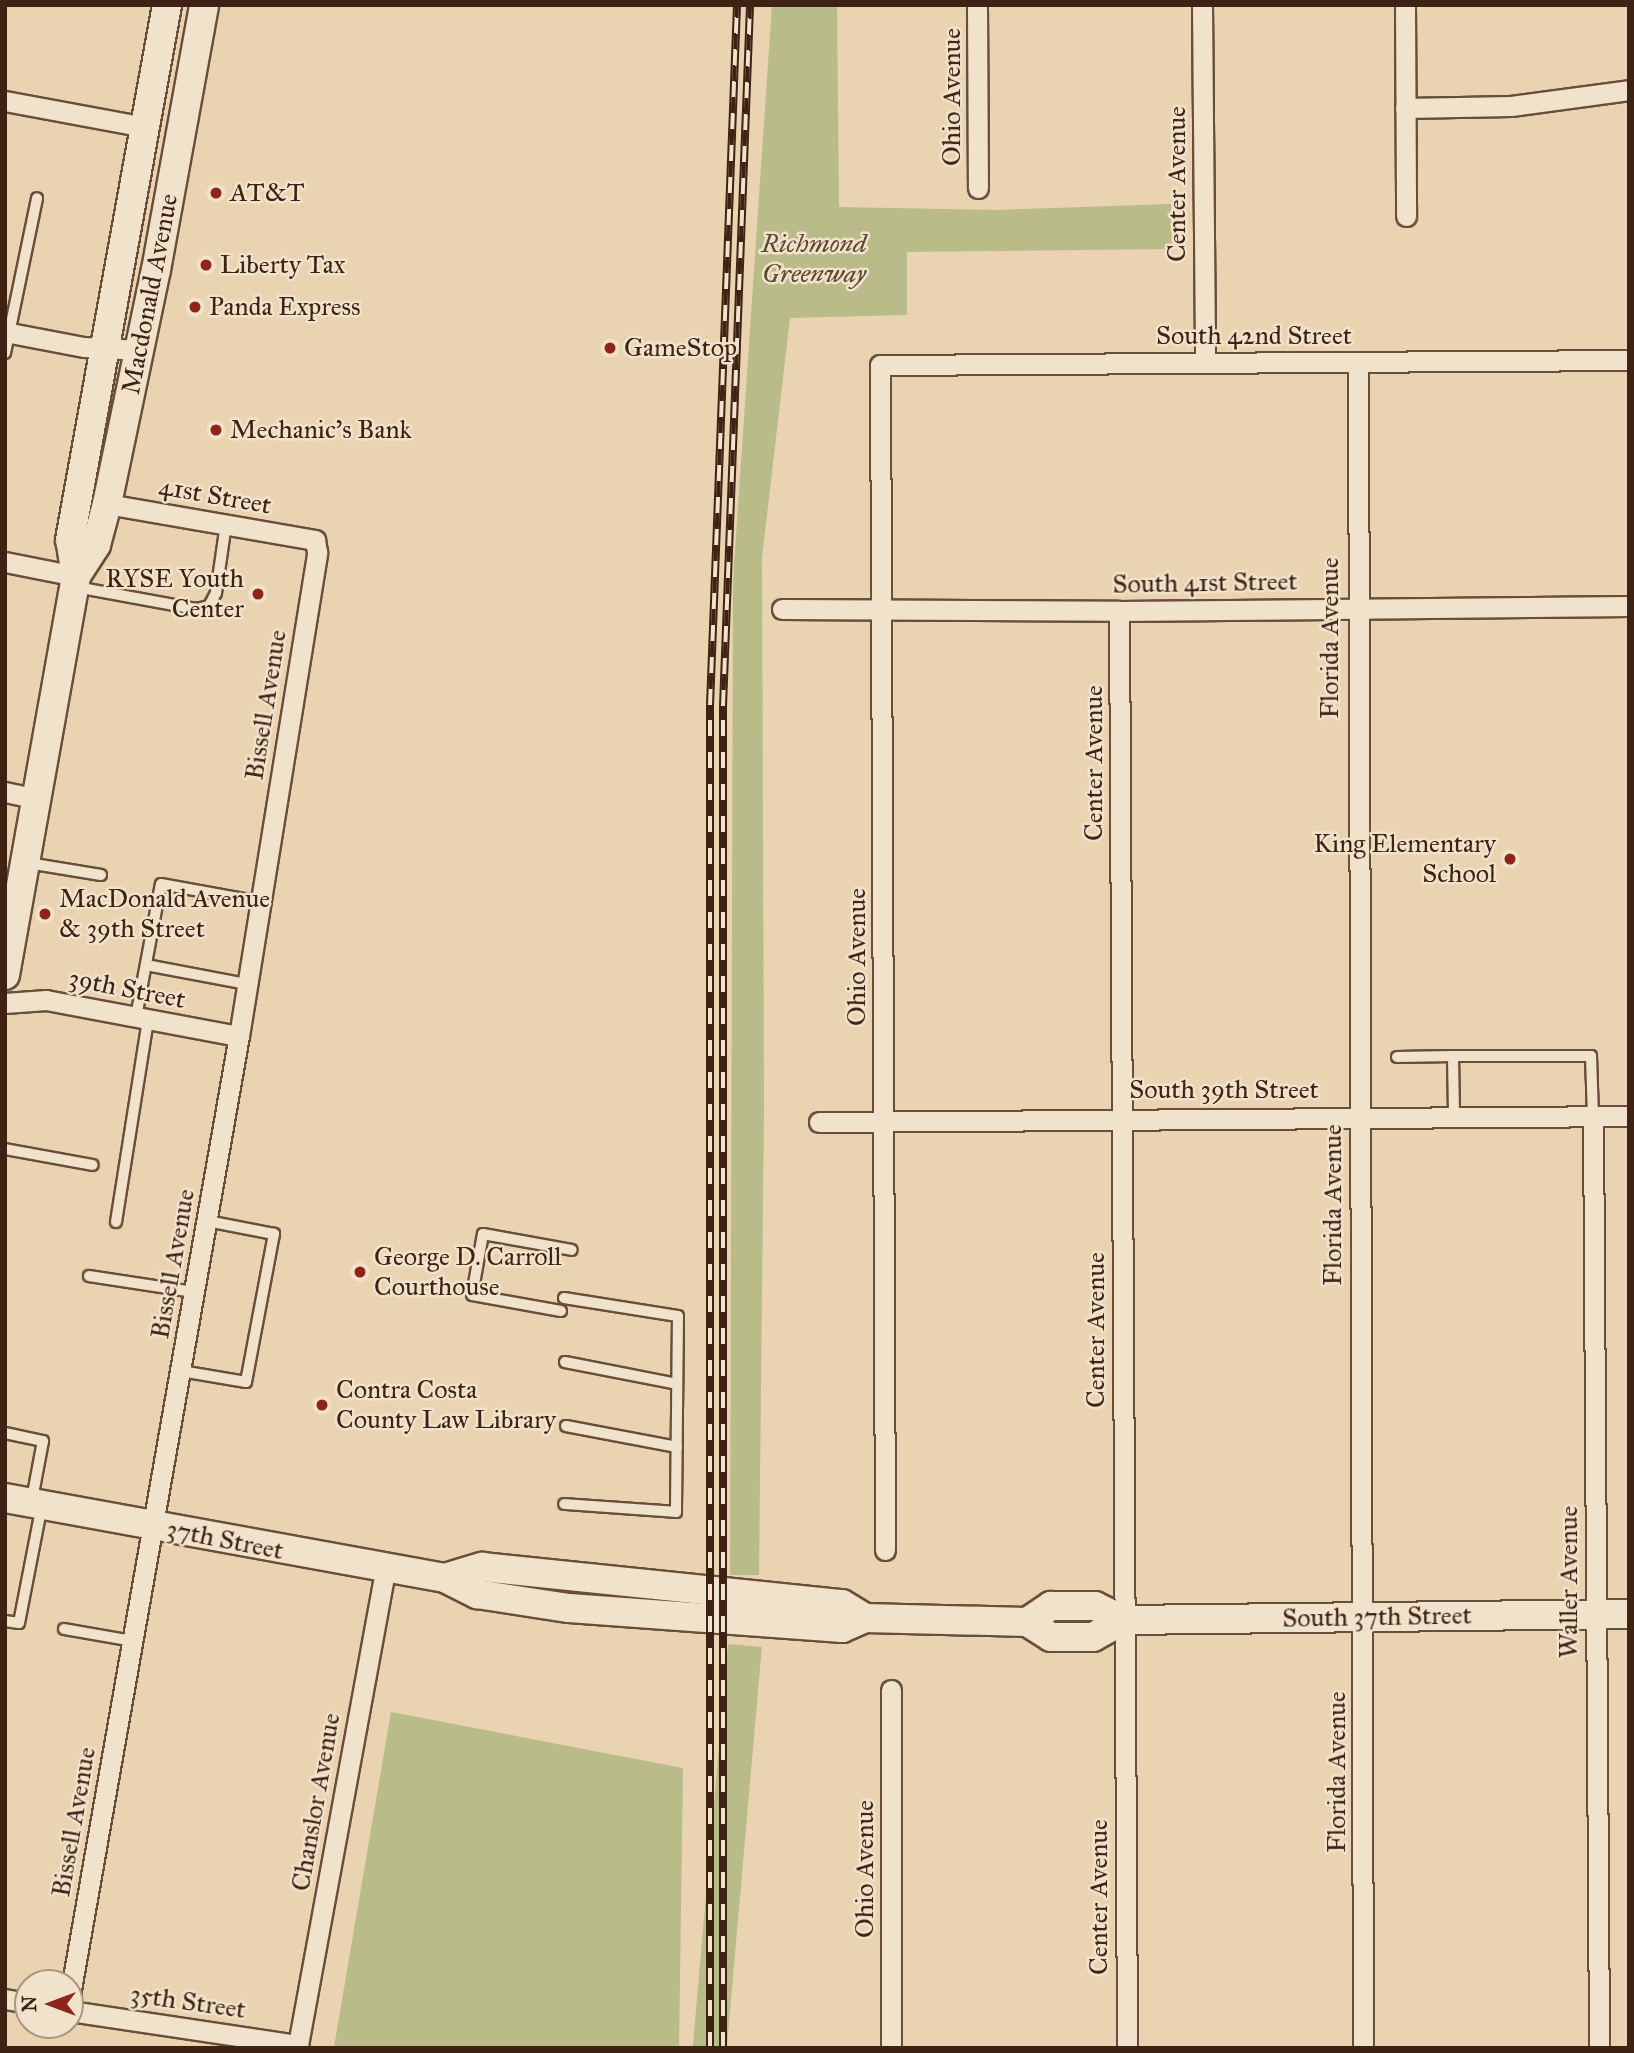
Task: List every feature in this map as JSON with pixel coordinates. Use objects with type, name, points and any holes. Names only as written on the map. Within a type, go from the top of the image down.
[{"type":"street","name":"Macdonald Avenue","points":[[5,975],[34,798],[75,581],[70,540],[167,5]]},
{"type":"street","name":"Macdonald Avenue","points":[[75,581],[96,545],[107,504],[140,350],[204,5]]},
{"type":"street","name":"Ohio Avenue","points":[[977,5],[978,188]]},
{"type":"street","name":"Center Avenue","points":[[1202,5],[1205,363]]},
{"type":"street","points":[[1405,5],[1406,216]]},
{"type":"street","points":[[1405,108],[1511,106],[1629,90]]},
{"type":"street","points":[[5,101],[145,127]]},
{"type":"street","points":[[8,333],[105,348],[140,350]]},
{"type":"street","name":"South 42nd Street","points":[[880,365],[1629,360]]},
{"type":"street","name":"Florida Avenue","points":[[1358,362],[1356,607],[1363,2048]]},
{"type":"street","name":"Ohio Avenue","points":[[880,365],[885,1550]]},
{"type":"street","name":"41st Street","points":[[107,504],[315,540]]},
{"type":"street","name":"Bissell Avenue","points":[[75,1969],[239,1036],[317,552],[315,540]]},
{"type":"street","points":[[5,562],[75,581]]},
{"type":"street","name":"South 41st Street","points":[[782,609],[1119,611],[1629,606]]},
{"type":"street","name":"Center Avenue","points":[[1119,611],[1126,2048]]},
{"type":"street","points":[[5,792],[34,798]]},
{"type":"street","name":"39th Street","points":[[5,1003],[46,1000],[239,1036]]},
{"type":"street","name":"Waller Avenue","points":[[1593,1116],[1599,2048]]},
{"type":"street","name":"South 39th Street","points":[[819,1122],[883,1118],[1629,1116]]},
{"type":"street","name":"37th Street","points":[[26,1502],[385,1570],[445,1578],[477,1594],[682,1618]]},
{"type":"street","name":"37th Street","points":[[445,1578],[482,1567],[681,1588]]},
{"type":"street","name":"Chanslor Avenue","points":[[300,2046],[385,1570]]},
{"type":"street","name":"South 37th Street","points":[[681,1588],[842,1604],[864,1618]]},
{"type":"street","name":"South 37th Street","points":[[682,1618],[842,1628],[864,1618],[1027,1622],[1051,1637],[1093,1637],[1124,1620],[1629,1614]]},
{"type":"street","name":"Ohio Avenue","points":[[891,1690],[891,2048]]},
{"type":"street","name":"35th Street","points":[[84,2013],[300,2046]]},
{"type":"lane","points":[[5,353],[37,198]]},
{"type":"lane","points":[[75,581],[196,609],[209,606],[216,593],[226,524]]},
{"type":"lane","points":[[24,862],[101,875]]},
{"type":"lane","points":[[116,1222],[142,1018],[146,965],[161,884],[261,902]]},
{"type":"lane","points":[[146,965],[247,984]]},
{"type":"lane","points":[[1453,1056],[1454,1116]]},
{"type":"lane","points":[[1397,1057],[1591,1056],[1593,1116]]},
{"type":"lane","points":[[5,1149],[93,1165]]},
{"type":"lane","points":[[181,1371],[246,1382],[274,1234],[207,1221]]},
{"type":"lane","points":[[561,1311],[472,1295],[483,1234],[572,1251]]},
{"type":"lane","points":[[89,1276],[194,1292]]},
{"type":"lane","points":[[564,1298],[678,1317],[676,1512],[564,1504]]},
{"type":"lane","points":[[565,1362],[677,1384]]},
{"type":"lane","points":[[566,1426],[677,1447]]},
{"type":"lane","points":[[5,1433],[43,1441],[26,1502],[19,1623],[5,1620]]},
{"type":"lane","points":[[64,1629],[133,1641]]},
{"type":"green space","name":"Richmond Greenway","points":[[772,5],[837,5],[839,207],[996,210],[1171,204],[1172,249],[907,252],[907,315],[790,318],[762,558],[764,1108],[759,1575],[730,1575],[733,580]]},
{"type":"green space","points":[[728,1644],[762,1647],[727,2048],[693,2046]]},
{"type":"green space","points":[[391,1712],[683,1768],[679,2048],[334,2047]]},
{"type":"railway","points":[[710,2048],[710,705],[737,5]]},
{"type":"railway","points":[[723,2048],[723,706],[750,5]]},
{"type":"place","name":"AT&T","points":[[216,193]]},
{"type":"place","name":"Liberty Tax","points":[[206,265]]},
{"type":"place","name":"Panda Express","points":[[195,307]]},
{"type":"place","name":"GameStop","points":[[610,348]]},
{"type":"place","name":"Mechanic's Bank","points":[[216,430]]},
{"type":"place","name":"RYSE Youth Center","points":[[258,594]]},
{"type":"place","name":"King Elementary School","points":[[1510,859]]},
{"type":"place","name":"MacDonald Avenue & 39th Street","points":[[45,914]]},
{"type":"place","name":"George D. Carroll Courthouse","points":[[360,1272]]},
{"type":"place","name":"Contra Costa County Law Library","points":[[322,1405]]}]
